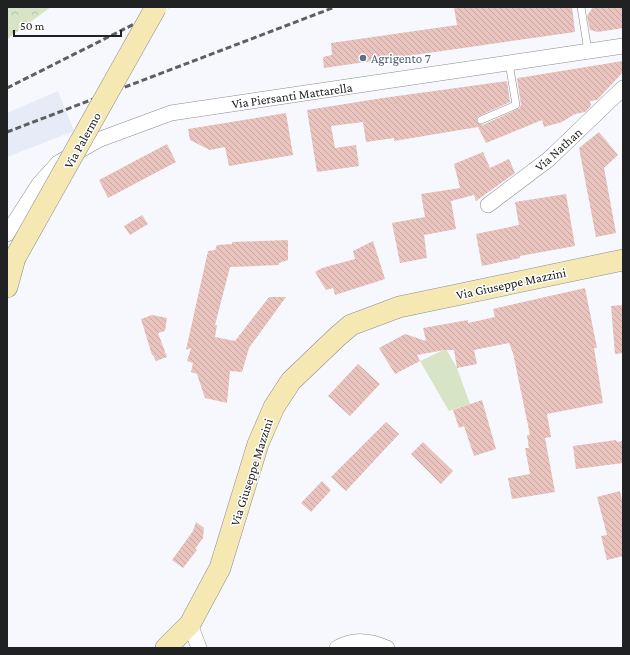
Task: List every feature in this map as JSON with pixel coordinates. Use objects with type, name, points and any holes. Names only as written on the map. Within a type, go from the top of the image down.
[{"type":"street","name":"Via Palermo","points":[[7,287],[11,266],[156,7]]},
{"type":"street","name":"Via Piersanti Mattarella","points":[[7,234],[38,184],[58,163],[98,140],[148,120],[171,113],[623,46]]},
{"type":"street","name":"Via Nathan","points":[[488,205],[549,159],[623,88]]},
{"type":"street","name":"Via Giuseppe Mazzini","points":[[166,648],[190,624],[220,568],[258,444],[274,407],[291,381],[338,336],[351,325],[399,307],[623,260]]},
{"type":"street","points":[[190,624],[199,648]]},
{"type":"street","points":[[337,648],[353,642],[361,641],[377,644],[387,648]]},
{"type":"lane","points":[[581,7],[588,51]]},
{"type":"lane","points":[[481,120],[516,105],[509,63]]},
{"type":"shaded area","points":[[58,91],[74,131],[7,157],[7,113]]},
{"type":"green space","points":[[7,7],[51,7],[7,39]]},
{"type":"green space","points":[[446,349],[457,368],[470,404],[449,411],[420,361]]},
{"type":"building","points":[[454,7],[572,7],[575,32],[324,68],[323,57],[332,55],[331,43],[457,25]]},
{"type":"building","points":[[593,7],[623,7],[623,28],[598,32],[590,30],[587,16]]},
{"type":"building","points":[[623,61],[623,72],[597,100],[590,101],[591,106],[585,112],[575,114],[562,122],[544,127],[542,120],[486,143],[478,127],[394,141],[394,138],[366,142],[363,122],[331,126],[335,148],[356,145],[359,166],[317,172],[307,110],[507,81],[510,102],[477,117],[477,122],[483,125],[520,108],[521,104],[518,78]]},
{"type":"building","points":[[286,113],[293,155],[229,166],[225,147],[210,150],[190,140],[188,129]]},
{"type":"building","points":[[599,132],[618,155],[604,168],[616,233],[596,237],[579,148]]},
{"type":"building","points":[[167,144],[176,162],[108,198],[99,180]]},
{"type":"building","points":[[483,152],[490,168],[509,159],[515,173],[476,201],[474,195],[451,201],[456,229],[424,235],[427,258],[400,263],[392,223],[425,217],[421,194],[460,188],[454,164]]},
{"type":"building","points":[[566,194],[575,246],[520,256],[520,258],[482,266],[476,234],[519,225],[515,202]]},
{"type":"building","points":[[142,215],[148,224],[130,235],[124,226]]},
{"type":"building","points":[[288,240],[288,260],[279,263],[279,265],[230,267],[215,325],[217,325],[215,337],[235,341],[269,297],[286,297],[249,348],[242,372],[230,371],[227,403],[205,398],[197,374],[191,372],[193,363],[187,361],[191,348],[186,350],[208,251],[215,250],[217,245],[232,244],[232,242]]},
{"type":"building","points":[[373,241],[385,279],[335,295],[333,288],[326,290],[315,272],[322,268],[355,259],[353,251]]},
{"type":"building","points":[[585,288],[597,348],[594,348],[603,403],[547,414],[551,437],[545,438],[555,492],[512,499],[508,478],[530,474],[525,448],[529,448],[527,435],[530,435],[513,353],[509,343],[474,350],[477,364],[457,368],[454,350],[444,350],[417,355],[420,361],[395,374],[379,348],[405,334],[426,341],[423,328],[468,320],[468,323],[495,317],[493,309]]},
{"type":"building","points":[[623,305],[623,353],[615,354],[611,306]]},
{"type":"building","points":[[152,315],[167,318],[165,331],[158,333],[167,357],[156,361],[152,355],[141,319]]},
{"type":"building","points":[[358,364],[380,384],[350,416],[328,396]]},
{"type":"building","points":[[482,400],[496,449],[474,456],[464,426],[459,428],[453,410]]},
{"type":"building","points":[[386,422],[399,434],[346,491],[331,477]]},
{"type":"building","points":[[616,440],[617,442],[623,441],[623,463],[576,469],[573,446]]},
{"type":"building","points":[[423,442],[453,471],[441,484],[411,454]]},
{"type":"building","points":[[322,481],[331,490],[311,512],[301,503]]},
{"type":"building","points":[[620,491],[623,505],[623,556],[607,560],[601,536],[607,535],[597,497]]},
{"type":"building","points":[[196,522],[204,528],[203,538],[195,549],[197,550],[183,568],[172,560],[193,531]]},
{"type":"railway","points":[[7,88],[168,7]]},
{"type":"railway","points":[[7,132],[335,7]]},
{"type":"place","name":"Agrigento 7","points":[[363,58]]}]
